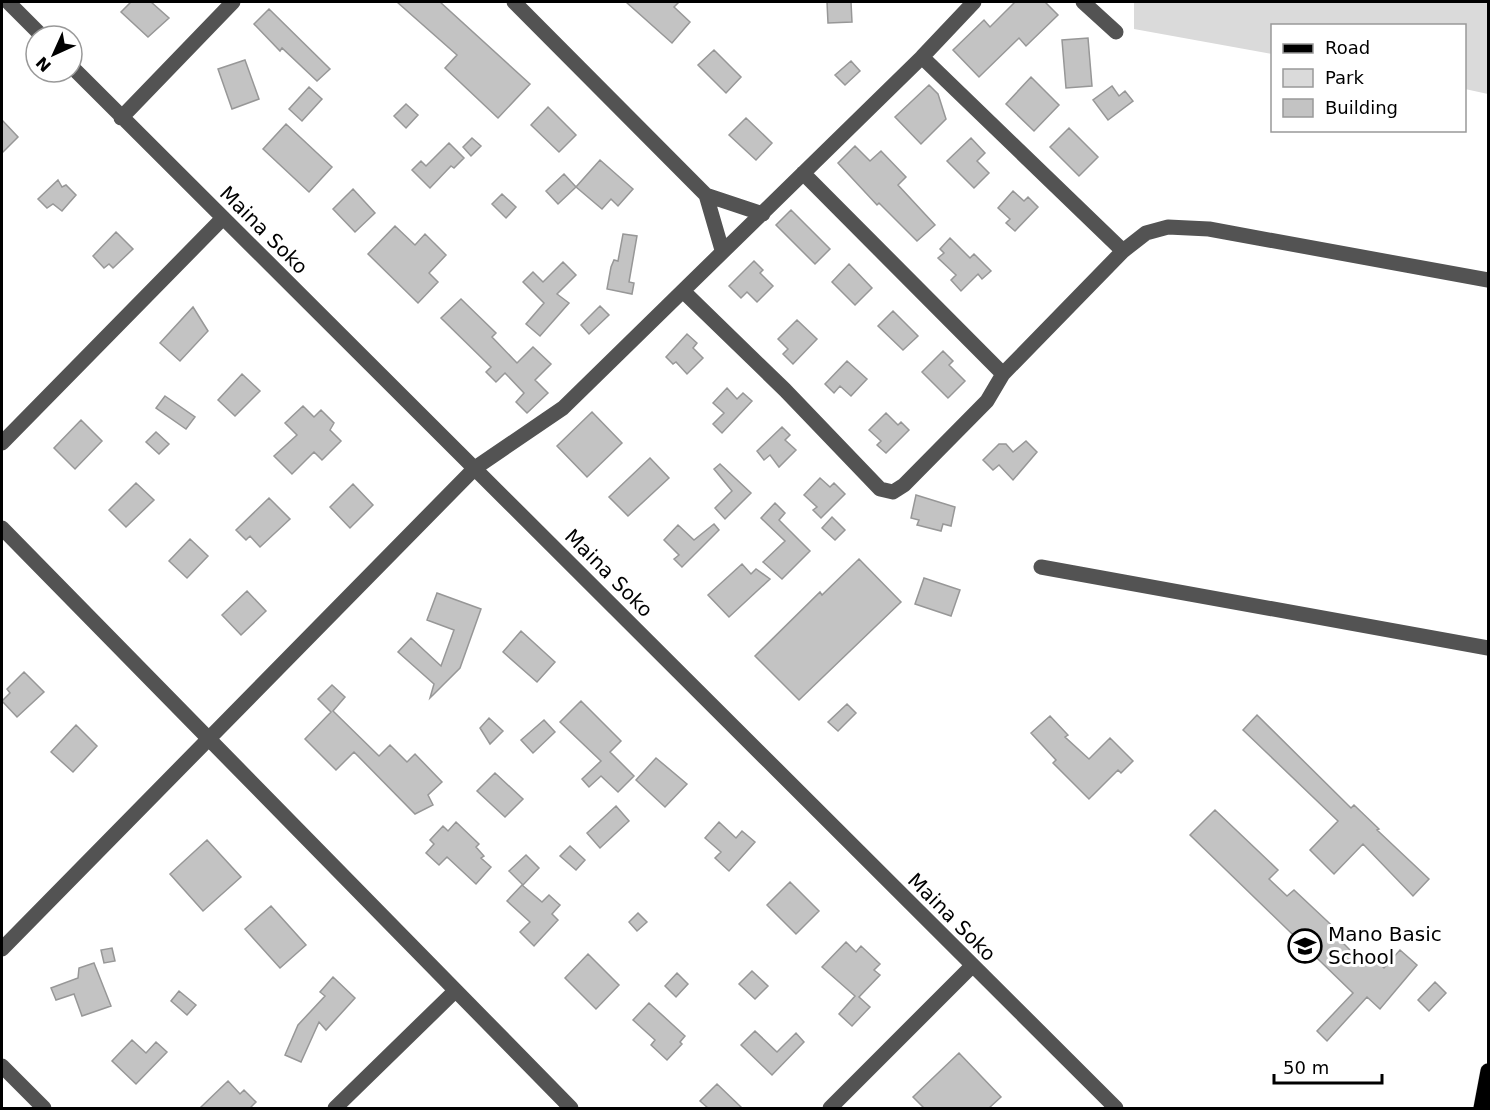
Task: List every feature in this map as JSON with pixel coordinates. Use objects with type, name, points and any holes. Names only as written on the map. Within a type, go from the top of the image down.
[{"type":"main road","points":[[1481,1108],[1488,1071]]},
{"type":"street","points":[[8,2],[30,24]]},
{"type":"street","points":[[121,118],[233,2]]},
{"type":"street","points":[[514,2],[706,195],[763,214]]},
{"type":"street","points":[[2,949],[475,468],[563,408],[722,250],[763,214],[922,57],[974,2]]},
{"type":"street","points":[[1083,2],[1116,32]]},
{"type":"street","points":[[922,57],[1123,251]]},
{"type":"street","name":"Maina Soko","points":[[84,79],[1116,1108]]},
{"type":"street","points":[[803,173],[1004,374]]},
{"type":"street","points":[[706,195],[722,250]]},
{"type":"street","points":[[2,443],[222,218]]},
{"type":"street","points":[[683,291],[777,382],[880,489],[893,492],[904,485],[987,400],[1004,374],[1123,251],[1146,233],[1168,227],[1209,229],[1488,280]]},
{"type":"street","points":[[2,528],[454,993],[571,1108]]},
{"type":"street","points":[[1041,567],[1488,648]]},
{"type":"street","points":[[830,1108],[972,966]]},
{"type":"street","points":[[335,1108],[454,993]]},
{"type":"street","points":[[2,1066],[44,1108]]},
{"type":"green space","points":[[1134,2],[1488,2],[1488,94],[1466,89],[1466,24],[1271,24],[1271,54],[1134,29]]},
{"type":"building","points":[[131,2],[151,2],[169,18],[148,37],[121,12]]},
{"type":"building","points":[[397,2],[440,2],[530,84],[498,118],[445,68],[457,55]]},
{"type":"building","points":[[626,2],[679,2],[674,7],[690,22],[672,43]]},
{"type":"building","points":[[827,2],[851,2],[852,22],[828,23]]},
{"type":"building","points":[[1015,2],[1045,2],[1058,15],[1026,46],[1019,38],[979,77],[953,50],[984,20],[990,27]]},
{"type":"building","points":[[269,9],[330,69],[317,81],[282,48],[280,51],[254,24]]},
{"type":"building","points":[[1088,38],[1092,86],[1066,88],[1062,40]]},
{"type":"building","points":[[714,50],[741,77],[726,93],[698,65]]},
{"type":"building","points":[[245,60],[259,99],[232,109],[218,69]]},
{"type":"building","points":[[851,61],[860,71],[845,85],[835,75]]},
{"type":"building","points":[[1031,77],[1059,105],[1034,131],[1006,104]]},
{"type":"building","points":[[929,85],[938,94],[946,119],[921,144],[895,117]]},
{"type":"building","points":[[1112,86],[1119,96],[1125,91],[1133,101],[1108,120],[1093,100]]},
{"type":"building","points":[[309,87],[322,99],[302,121],[289,109]]},
{"type":"building","points":[[406,104],[418,115],[406,128],[394,116]]},
{"type":"building","points":[[548,107],[576,135],[559,152],[531,125]]},
{"type":"building","points":[[746,118],[772,143],[756,160],[729,135]]},
{"type":"building","points":[[2,120],[18,137],[2,153]]},
{"type":"building","points":[[286,124],[332,167],[309,192],[263,149]]},
{"type":"building","points":[[1069,128],[1098,157],[1079,176],[1050,147]]},
{"type":"building","points":[[472,138],[481,146],[471,156],[463,147]]},
{"type":"building","points":[[971,138],[985,153],[977,161],[989,173],[974,188],[947,161]]},
{"type":"building","points":[[449,143],[464,158],[454,168],[451,166],[430,188],[412,170],[421,161],[426,166]]},
{"type":"building","points":[[855,146],[870,161],[881,151],[906,177],[898,185],[935,225],[917,241],[879,203],[877,205],[838,163]]},
{"type":"building","points":[[600,160],[633,189],[618,206],[611,199],[602,209],[576,187]]},
{"type":"building","points":[[564,174],[576,187],[558,204],[546,191]]},
{"type":"building","points":[[58,180],[62,187],[66,185],[76,195],[62,211],[53,204],[47,208],[38,199]]},
{"type":"building","points":[[353,189],[375,213],[355,232],[333,209]]},
{"type":"building","points":[[1013,191],[1024,201],[1028,197],[1038,207],[1015,231],[1006,223],[1010,219],[998,208]]},
{"type":"building","points":[[502,194],[516,207],[506,218],[492,204]]},
{"type":"building","points":[[791,210],[830,249],[815,264],[776,225]]},
{"type":"building","points":[[395,226],[415,245],[425,234],[446,255],[429,273],[438,282],[418,303],[368,254]]},
{"type":"building","points":[[116,232],[133,249],[113,268],[109,264],[104,268],[93,256]]},
{"type":"building","points":[[623,234],[637,236],[629,282],[634,283],[632,294],[607,289],[611,267],[614,260],[618,261]]},
{"type":"building","points":[[950,238],[970,258],[974,254],[991,271],[982,279],[978,274],[961,291],[951,280],[956,275],[938,258],[944,253],[940,249]]},
{"type":"building","points":[[754,261],[763,270],[760,273],[773,286],[757,302],[747,292],[741,298],[729,286]]},
{"type":"building","points":[[563,262],[576,275],[557,294],[569,303],[540,336],[526,324],[544,303],[523,282],[533,272],[543,282]]},
{"type":"building","points":[[849,264],[872,288],[855,305],[832,282]]},
{"type":"building","points":[[461,299],[496,333],[492,337],[517,363],[533,347],[551,364],[535,380],[548,393],[527,413],[516,402],[524,393],[505,373],[496,382],[486,372],[491,367],[441,318]]},
{"type":"building","points":[[600,306],[609,315],[589,334],[581,325]]},
{"type":"building","points":[[193,307],[208,331],[180,361],[160,343]]},
{"type":"building","points":[[893,311],[918,336],[903,350],[878,326]]},
{"type":"building","points":[[797,320],[817,339],[793,364],[783,354],[788,349],[778,339]]},
{"type":"building","points":[[687,334],[697,343],[693,348],[703,358],[687,374],[676,362],[673,364],[666,357]]},
{"type":"building","points":[[943,351],[953,361],[949,365],[965,381],[948,398],[922,372]]},
{"type":"building","points":[[847,361],[867,379],[851,396],[840,386],[834,393],[825,384]]},
{"type":"building","points":[[242,374],[260,391],[235,416],[218,400]]},
{"type":"building","points":[[727,388],[737,399],[743,393],[752,401],[722,433],[713,424],[724,413],[713,403]]},
{"type":"building","points":[[165,396],[195,417],[186,429],[156,408]]},
{"type":"building","points":[[303,406],[314,417],[321,410],[334,423],[330,430],[341,441],[322,460],[314,452],[292,474],[274,456],[297,435],[285,423]]},
{"type":"building","points":[[592,412],[622,443],[587,477],[557,446]]},
{"type":"building","points":[[886,413],[898,425],[901,422],[909,430],[886,453],[877,445],[881,441],[869,430]]},
{"type":"building","points":[[81,420],[102,441],[75,469],[54,448]]},
{"type":"building","points":[[782,427],[790,435],[785,440],[796,450],[779,467],[770,455],[764,460],[757,451]]},
{"type":"building","points":[[156,432],[169,444],[159,454],[146,442]]},
{"type":"building","points":[[1026,441],[1037,452],[1013,480],[999,465],[993,470],[983,460],[999,444],[1006,444],[1013,452]]},
{"type":"building","points":[[650,458],[669,478],[628,516],[609,497]]},
{"type":"building","points":[[720,464],[751,493],[725,519],[715,508],[732,491],[714,469]]},
{"type":"building","points":[[820,478],[830,487],[834,483],[845,494],[821,518],[813,510],[817,507],[804,495]]},
{"type":"building","points":[[136,483],[154,500],[126,527],[109,510]]},
{"type":"building","points":[[353,484],[373,505],[350,528],[330,507]]},
{"type":"building","points":[[916,495],[955,507],[951,526],[943,524],[941,531],[917,525],[919,520],[911,518]]},
{"type":"building","points":[[269,498],[290,519],[260,547],[250,536],[246,540],[236,530]]},
{"type":"building","points":[[775,503],[785,513],[779,520],[810,551],[782,579],[763,562],[785,541],[761,518]]},
{"type":"building","points":[[832,517],[845,530],[835,540],[822,528]]},
{"type":"building","points":[[714,524],[719,530],[682,567],[674,559],[679,555],[664,540],[678,525],[694,540]]},
{"type":"building","points":[[190,539],[208,556],[187,578],[169,561]]},
{"type":"building","points":[[859,559],[901,602],[799,700],[755,656],[820,592],[822,595]]},
{"type":"building","points":[[742,564],[751,574],[756,569],[770,579],[729,617],[708,595]]},
{"type":"building","points":[[924,578],[960,590],[951,616],[915,604]]},
{"type":"building","points":[[247,591],[266,611],[241,635],[222,615]]},
{"type":"building","points":[[437,593],[481,609],[460,668],[430,698],[434,684],[398,652],[411,638],[441,666],[454,630],[427,620]]},
{"type":"building","points":[[521,631],[555,662],[537,682],[503,652]]},
{"type":"building","points":[[24,672],[44,692],[17,717],[2,701],[10,693],[7,689]]},
{"type":"building","points":[[332,685],[345,697],[333,711],[379,756],[390,745],[407,762],[415,754],[442,782],[428,795],[433,805],[415,814],[354,752],[336,770],[305,739],[331,712],[318,699]]},
{"type":"building","points":[[581,701],[621,741],[610,752],[634,776],[618,792],[601,776],[589,787],[582,779],[601,761],[560,722]]},
{"type":"building","points":[[847,704],[856,713],[838,731],[828,722]]},
{"type":"building","points":[[1257,715],[1351,808],[1354,805],[1429,879],[1413,896],[1363,844],[1334,874],[1310,850],[1338,821],[1243,730]]},
{"type":"building","points":[[1050,716],[1068,735],[1065,737],[1089,759],[1110,738],[1133,761],[1121,773],[1118,770],[1089,799],[1053,763],[1056,760],[1031,733]]},
{"type":"building","points":[[489,718],[503,731],[490,744],[480,728]]},
{"type":"building","points":[[544,720],[555,732],[533,753],[521,740]]},
{"type":"building","points":[[76,725],[97,746],[73,772],[51,752]]},
{"type":"building","points":[[656,758],[687,784],[665,807],[636,780]]},
{"type":"building","points":[[495,773],[523,799],[505,817],[477,791]]},
{"type":"building","points":[[616,806],[629,821],[600,848],[587,833]]},
{"type":"building","points":[[1215,810],[1278,870],[1269,879],[1287,896],[1294,890],[1342,935],[1339,939],[1360,960],[1368,952],[1384,968],[1400,950],[1417,965],[1380,1009],[1367,997],[1327,1041],[1317,1031],[1353,993],[1190,835]]},
{"type":"building","points":[[456,822],[479,844],[476,847],[484,856],[481,858],[491,867],[476,884],[447,857],[439,865],[426,853],[434,844],[430,840],[443,826],[448,831]]},
{"type":"building","points":[[719,822],[736,838],[742,831],[755,842],[729,871],[715,858],[721,852],[705,838]]},
{"type":"building","points":[[207,840],[241,877],[203,911],[170,874]]},
{"type":"building","points":[[570,846],[585,860],[576,870],[560,856]]},
{"type":"building","points":[[526,855],[539,868],[523,885],[509,871]]},
{"type":"building","points":[[790,882],[819,911],[796,934],[767,905]]},
{"type":"building","points":[[522,885],[542,902],[549,895],[560,905],[552,914],[558,920],[534,946],[520,932],[530,922],[507,901]]},
{"type":"building","points":[[271,906],[306,945],[280,968],[245,929]]},
{"type":"building","points":[[638,913],[647,922],[637,931],[629,922]]},
{"type":"building","points":[[846,942],[856,952],[861,946],[880,964],[874,970],[880,975],[859,997],[870,1007],[852,1026],[839,1014],[855,996],[822,967]]},
{"type":"building","points":[[112,948],[115,961],[104,963],[101,950]]},
{"type":"building","points":[[588,954],[619,985],[596,1009],[565,978]]},
{"type":"building","points":[[94,963],[111,1006],[82,1016],[74,994],[56,1000],[51,988],[78,978],[79,968]]},
{"type":"building","points":[[752,971],[768,986],[755,999],[739,984]]},
{"type":"building","points":[[677,973],[688,984],[676,997],[665,986]]},
{"type":"building","points":[[333,977],[355,998],[326,1030],[319,1022],[301,1062],[285,1055],[298,1025],[325,996],[320,992]]},
{"type":"building","points":[[1435,982],[1446,993],[1429,1011],[1418,1000]]},
{"type":"building","points":[[179,991],[196,1005],[187,1015],[171,1001]]},
{"type":"building","points":[[649,1003],[685,1036],[680,1042],[682,1044],[667,1060],[651,1045],[655,1040],[633,1020]]},
{"type":"building","points":[[755,1031],[777,1052],[796,1033],[804,1042],[772,1075],[741,1045]]},
{"type":"building","points":[[132,1040],[146,1053],[156,1042],[167,1052],[136,1084],[112,1061]]},
{"type":"building","points":[[959,1053],[1001,1097],[989,1108],[924,1108],[913,1097]]},
{"type":"building","points":[[228,1081],[240,1094],[244,1090],[256,1102],[250,1108],[200,1108]]},
{"type":"building","points":[[717,1084],[742,1108],[708,1108],[700,1101]]},
{"type":"place","name":"Mano Basic School","points":[[1305,946]]}]
